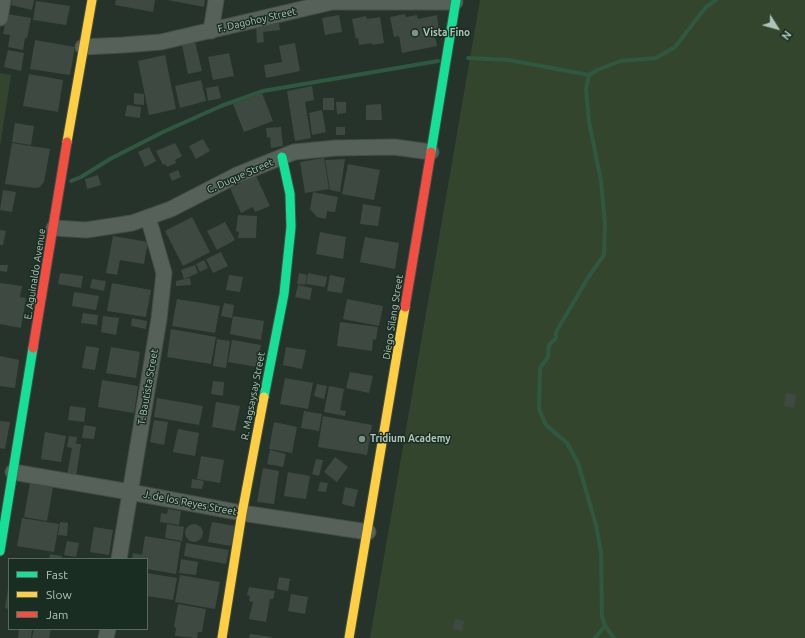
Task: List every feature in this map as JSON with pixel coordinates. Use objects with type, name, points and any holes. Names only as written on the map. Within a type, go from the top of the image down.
[{"type":"street","points":[[0,18],[3,0]]},
{"type":"street","name":"E. Aguinaldo Avenue","points":[[0,551],[92,0]]},
{"type":"street","points":[[211,30],[216,0]]},
{"type":"street","name":"F. Dagohoy Street","points":[[83,47],[123,46],[161,42],[332,1],[455,1]]},
{"type":"street","name":"Diego Silang Street","points":[[349,638],[368,532],[455,1]]},
{"type":"street","name":"C. Duque Street","points":[[54,228],[86,230],[132,223],[171,209],[237,176],[294,152],[336,148],[394,147],[431,152]]},
{"type":"street","name":"R. Magsaysay Street","points":[[222,638],[242,513],[284,294],[291,227],[290,194],[282,157]]},
{"type":"street","name":"T. Bautista Street","points":[[119,558],[159,319],[164,273],[148,217]]},
{"type":"street","name":"J. de los Reyes Street","points":[[13,472],[242,513],[368,532]]},
{"type":"green space","points":[[480,0],[805,0],[805,638],[370,638]]},
{"type":"green space","points":[[0,73],[11,75],[0,147]]},
{"type":"building","points":[[12,0],[34,0],[32,10],[11,5]]},
{"type":"building","points":[[116,0],[155,0],[153,12],[115,5]]},
{"type":"building","points":[[168,0],[205,0],[204,7]]},
{"type":"building","points":[[36,1],[70,6],[66,25],[33,20]]},
{"type":"building","points":[[7,14],[31,18],[23,50],[8,47],[10,35],[3,34]]},
{"type":"building","name":"Vista Fino","points":[[405,14],[406,17],[417,15],[418,19],[437,15],[439,30],[437,30],[438,36],[435,36],[437,46],[402,53],[399,36],[394,37],[390,17]]},
{"type":"building","points":[[339,15],[342,32],[325,35],[322,18]]},
{"type":"building","points":[[366,16],[367,19],[380,17],[384,43],[359,45],[358,38],[356,39],[352,19]]},
{"type":"building","points":[[279,23],[280,30],[263,32],[264,42],[257,43],[256,27]]},
{"type":"building","points":[[35,40],[75,47],[70,75],[30,69]]},
{"type":"building","points":[[195,42],[202,71],[188,74],[182,45]]},
{"type":"building","points":[[295,43],[300,71],[266,78],[264,65],[282,62],[279,46]]},
{"type":"building","points":[[8,50],[24,53],[21,71],[4,67]]},
{"type":"building","points":[[229,53],[234,76],[213,80],[208,57]]},
{"type":"building","points":[[165,55],[176,109],[149,115],[138,61]]},
{"type":"building","points":[[29,74],[63,80],[58,112],[23,106]]},
{"type":"building","points":[[201,80],[206,101],[180,108],[175,86]]},
{"type":"building","points":[[218,86],[221,98],[208,101],[206,88]]},
{"type":"building","points":[[312,86],[314,100],[305,102],[311,138],[295,141],[287,91]]},
{"type":"building","points":[[134,93],[144,94],[144,105],[134,104]]},
{"type":"building","points":[[262,93],[273,121],[244,132],[233,104]]},
{"type":"building","points":[[323,98],[334,98],[334,110],[323,110]]},
{"type":"building","points":[[336,102],[346,102],[346,113],[337,114]]},
{"type":"building","points":[[381,104],[382,120],[366,120],[366,105]]},
{"type":"building","points":[[127,105],[141,107],[140,118],[125,116]]},
{"type":"building","points":[[322,110],[326,132],[312,135],[309,113]]},
{"type":"building","points":[[15,123],[34,126],[31,145],[12,142]]},
{"type":"building","points":[[281,127],[283,146],[271,148],[270,137],[267,138],[266,128]]},
{"type":"building","points":[[336,127],[345,127],[345,135],[336,135]]},
{"type":"building","points":[[203,139],[210,151],[196,159],[189,146]]},
{"type":"building","points":[[12,143],[50,149],[44,182],[40,187],[35,188],[5,184]]},
{"type":"building","points":[[175,143],[182,156],[175,160],[176,163],[167,167],[165,164],[163,165],[156,151]]},
{"type":"building","points":[[149,147],[156,161],[145,167],[138,152]]},
{"type":"building","points":[[324,158],[329,189],[305,193],[300,162]]},
{"type":"building","points":[[345,159],[340,192],[330,190],[325,160]]},
{"type":"building","points":[[348,164],[380,170],[374,200],[342,194]]},
{"type":"building","points":[[178,170],[181,177],[172,181],[169,174]]},
{"type":"building","points":[[98,175],[101,185],[87,189],[85,179]]},
{"type":"building","points":[[256,176],[270,206],[255,212],[253,207],[241,213],[230,188]]},
{"type":"building","points":[[3,190],[16,192],[12,212],[0,210]]},
{"type":"building","points":[[313,192],[338,197],[335,212],[327,211],[326,219],[317,217],[310,209]]},
{"type":"building","points":[[363,204],[381,207],[378,226],[360,224]]},
{"type":"building","points":[[238,215],[257,216],[256,238],[238,238],[239,232],[236,231]]},
{"type":"building","points":[[192,217],[210,252],[183,266],[165,231]]},
{"type":"building","points":[[225,222],[235,240],[217,250],[207,231]]},
{"type":"building","points":[[0,230],[6,231],[3,245],[0,245]]},
{"type":"building","points":[[320,232],[346,237],[343,259],[316,254]]},
{"type":"building","points":[[113,236],[148,242],[144,264],[120,260],[117,275],[106,273]]},
{"type":"building","points":[[365,237],[399,243],[395,269],[360,262]]},
{"type":"building","points":[[221,252],[228,266],[213,273],[206,259]]},
{"type":"building","points":[[204,260],[208,268],[200,272],[196,264]]},
{"type":"building","points":[[0,265],[8,265],[7,272],[0,271]]},
{"type":"building","points":[[195,265],[198,273],[184,279],[181,270]]},
{"type":"building","points":[[60,273],[83,276],[81,288],[58,284]]},
{"type":"building","points":[[299,273],[307,275],[305,285],[297,284]]},
{"type":"building","points":[[308,273],[327,277],[325,287],[306,284]]},
{"type":"building","points":[[229,275],[243,277],[240,292],[226,290]]},
{"type":"building","points":[[330,275],[345,278],[342,293],[327,291]]},
{"type":"building","points":[[190,278],[191,285],[176,286],[176,281]]},
{"type":"building","points":[[92,279],[106,281],[104,291],[90,288]]},
{"type":"building","points":[[0,283],[22,286],[20,297],[26,298],[21,328],[0,324]]},
{"type":"building","points":[[112,283],[151,290],[146,317],[107,311]]},
{"type":"building","points":[[298,285],[312,288],[310,300],[295,297]]},
{"type":"building","points":[[74,292],[99,296],[96,310],[72,306]]},
{"type":"building","points":[[177,299],[220,306],[215,333],[172,326]]},
{"type":"building","points":[[347,299],[383,306],[379,326],[343,319]]},
{"type":"building","points":[[224,303],[234,305],[232,318],[221,316]]},
{"type":"building","points":[[83,313],[98,315],[97,325],[81,323]]},
{"type":"building","points":[[103,316],[119,318],[116,335],[101,332]]},
{"type":"building","points":[[233,316],[264,321],[261,340],[230,334]]},
{"type":"building","points":[[132,318],[147,321],[146,329],[131,326]]},
{"type":"building","points":[[340,322],[378,327],[376,340],[373,339],[372,351],[337,346]]},
{"type":"building","points":[[171,329],[216,337],[211,364],[167,357]]},
{"type":"building","points":[[217,339],[230,341],[226,368],[213,366]]},
{"type":"building","points":[[232,340],[261,345],[257,367],[228,362]]},
{"type":"building","points":[[86,346],[99,348],[95,370],[82,368]]},
{"type":"building","points":[[111,347],[140,352],[136,378],[106,373]]},
{"type":"building","points":[[286,347],[306,350],[302,369],[283,365]]},
{"type":"building","points":[[0,356],[19,360],[15,388],[0,386]]},
{"type":"building","points":[[350,372],[373,376],[369,393],[346,388]]},
{"type":"building","points":[[285,378],[313,383],[308,409],[280,404]]},
{"type":"building","points":[[102,380],[138,386],[134,413],[98,407]]},
{"type":"building","points":[[213,381],[224,382],[223,396],[211,394]]},
{"type":"building","points":[[317,384],[327,386],[324,399],[314,396]]},
{"type":"building","points":[[329,386],[344,389],[340,410],[346,411],[345,416],[324,412]]},
{"type":"building","points":[[786,393],[796,395],[794,408],[784,406]]},
{"type":"building","points":[[157,398],[203,406],[199,425],[154,417]]},
{"type":"building","points":[[216,402],[240,406],[235,431],[212,427]]},
{"type":"building","points":[[70,406],[86,408],[84,422],[68,420]]},
{"type":"building","points":[[304,411],[322,414],[319,431],[301,428]]},
{"type":"building","points":[[323,416],[372,425],[367,455],[318,447]]},
{"type":"building","points":[[154,420],[168,422],[164,445],[150,442]]},
{"type":"building","points":[[0,421],[10,422],[5,449],[0,448]]},
{"type":"building","points":[[274,422],[297,427],[292,453],[269,449]]},
{"type":"building","points":[[84,425],[96,427],[94,439],[82,438]]},
{"type":"building","points":[[178,429],[199,433],[195,456],[173,452]]},
{"type":"building","points":[[45,432],[66,436],[61,462],[41,459]]},
{"type":"building","points":[[69,436],[77,437],[76,444],[81,444],[76,477],[67,475],[72,448],[67,447]]},
{"type":"building","points":[[270,450],[286,454],[283,467],[267,464]]},
{"type":"building","points":[[201,456],[224,460],[220,483],[197,479]]},
{"type":"building","points":[[335,457],[348,467],[337,482],[324,472]]},
{"type":"building","points":[[316,459],[323,460],[319,476],[312,474]]},
{"type":"building","points":[[263,468],[279,471],[274,504],[257,502]]},
{"type":"building","points":[[288,472],[310,476],[306,499],[284,496]]},
{"type":"building","points":[[192,479],[204,481],[202,489],[191,488]]},
{"type":"building","points":[[320,482],[328,483],[326,492],[318,491]]},
{"type":"building","points":[[30,483],[53,487],[47,521],[24,517]]},
{"type":"building","points":[[345,487],[358,490],[354,507],[342,504]]},
{"type":"building","points":[[168,509],[181,511],[179,525],[160,522],[161,513],[167,514]]},
{"type":"building","points":[[22,518],[59,524],[54,552],[17,546]]},
{"type":"building","points":[[60,522],[68,523],[67,536],[58,535]]},
{"type":"building","points":[[212,522],[235,526],[231,546],[208,542]]},
{"type":"building","points":[[167,524],[184,527],[182,541],[165,538]]},
{"type":"building","points":[[190,524],[198,524],[203,529],[201,540],[198,542],[190,542],[185,537],[185,529]]},
{"type":"building","points":[[94,527],[113,530],[109,555],[90,552]]},
{"type":"building","points":[[145,536],[181,542],[176,574],[148,569],[148,558],[132,558],[133,553],[142,555]]},
{"type":"building","points":[[67,541],[79,543],[76,557],[64,555]]},
{"type":"building","points":[[186,543],[229,550],[226,564],[184,556]]},
{"type":"building","points":[[50,554],[62,556],[62,558],[49,558]]},
{"type":"building","points":[[181,559],[198,562],[196,575],[179,573]]},
{"type":"building","points":[[148,573],[177,578],[173,600],[148,596]]},
{"type":"building","points":[[180,575],[220,582],[215,609],[175,602]]},
{"type":"building","points":[[279,577],[290,579],[288,591],[277,589]]},
{"type":"building","points":[[249,587],[275,591],[273,599],[270,599],[266,622],[249,619],[253,602],[249,601],[250,596],[247,595]]},
{"type":"building","points":[[8,589],[8,609],[5,608]]},
{"type":"building","points":[[291,594],[308,597],[305,614],[288,611]]},
{"type":"building","points":[[178,604],[206,609],[202,632],[198,632],[197,638],[175,636],[176,628],[174,627]]},
{"type":"building","points":[[455,619],[464,621],[462,631],[453,629]]},
{"type":"building","points":[[19,630],[32,630],[31,638],[18,638]]},
{"type":"building","points":[[34,630],[51,630],[49,638],[32,638]]},
{"type":"building","points":[[250,634],[272,637],[272,638],[249,638]]},
{"type":"waterway","points":[[614,638],[605,626],[602,616],[601,552],[596,525],[578,463],[567,443],[546,425],[539,409],[540,368],[548,357],[549,345],[556,338],[556,332],[589,276],[604,255],[605,224],[601,181],[589,122],[586,89],[589,75],[597,70],[621,61],[656,58],[675,47],[706,7],[716,0]]},
{"type":"waterway","points":[[468,58],[509,60],[589,75]]},
{"type":"waterway","points":[[71,181],[163,132],[221,106],[263,91],[438,61]]},
{"type":"waterway","points":[[595,638],[605,626]]},
{"type":"traffic: fast","points":[[431,152],[456,0]]},
{"type":"traffic: fast","points":[[264,397],[284,294],[291,227],[290,194],[282,157]]},
{"type":"traffic: fast","points":[[0,551],[33,348]]},
{"type":"traffic: slow","points":[[67,142],[92,0]]},
{"type":"traffic: slow","points":[[349,638],[405,307]]},
{"type":"traffic: slow","points":[[222,638],[242,513],[264,397]]},
{"type":"traffic: jam","points":[[33,348],[67,142]]},
{"type":"traffic: jam","points":[[405,307],[431,152]]},
{"type":"place","name":"Vista Fino","points":[[415,33]]},
{"type":"place","name":"Tridium Academy","points":[[362,439]]}]
